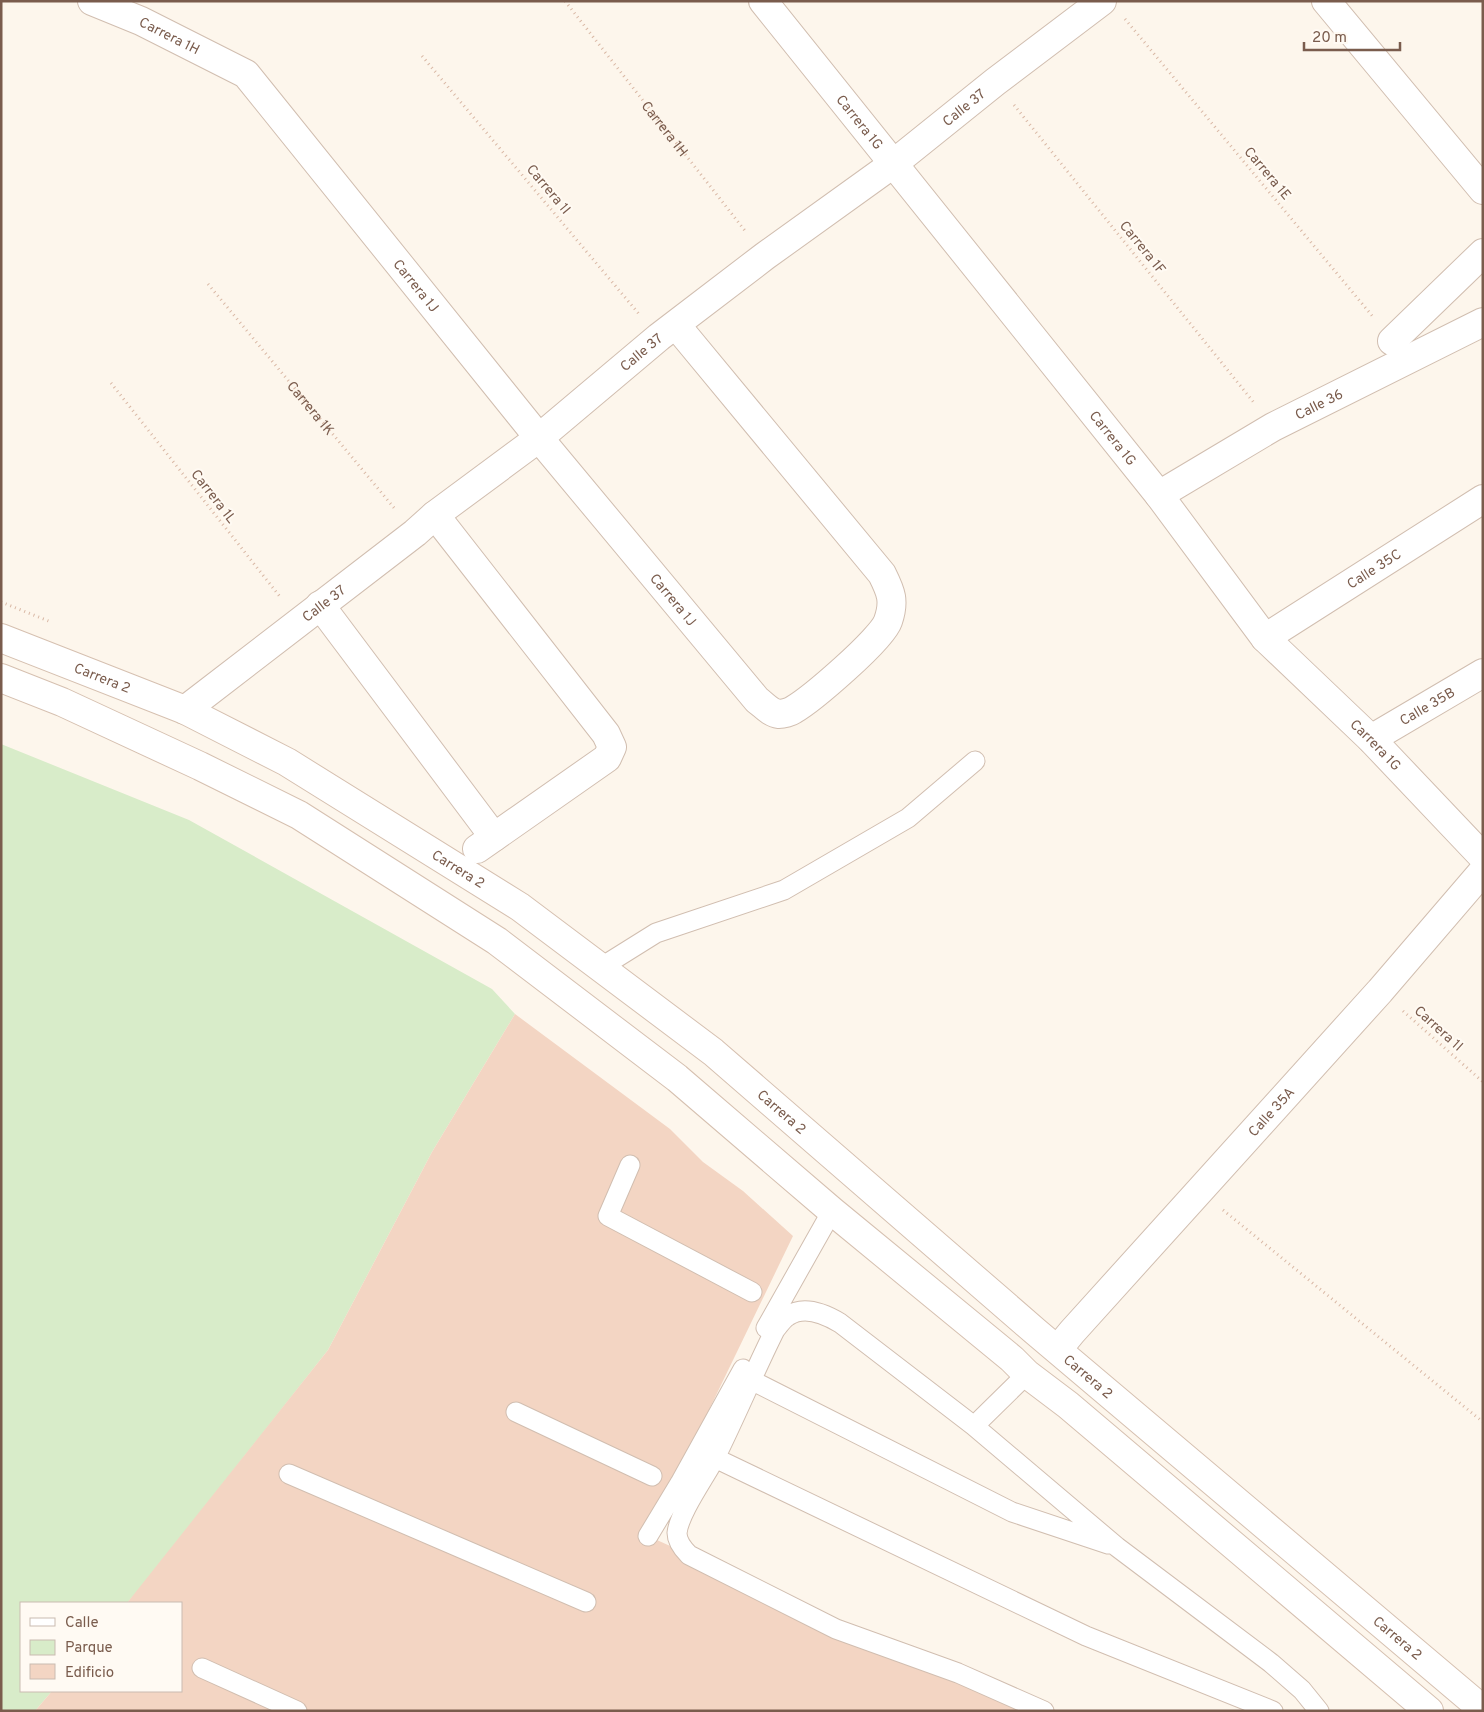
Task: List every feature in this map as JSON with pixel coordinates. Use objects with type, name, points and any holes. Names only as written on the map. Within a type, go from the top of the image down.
[{"type":"street","name":"Carrera 1H","points":[[92,1],[141,21],[246,74]]},
{"type":"street","name":"Carrera 1G","points":[[763,1],[1159,495],[1265,638],[1371,739],[1483,857]]},
{"type":"street","points":[[1326,1],[1483,190]]},
{"type":"street","name":"Calle 37","points":[[185,710],[539,438],[668,331],[765,256],[893,164],[995,82],[1113,9]]},
{"type":"street","name":"Carrera 1J","points":[[246,74],[539,438],[757,700],[771,712],[780,714],[792,711],[806,701],[879,635],[887,623],[892,606],[890,591],[882,574],[668,331]]},
{"type":"street","points":[[1392,341],[1483,253]]},
{"type":"street","name":"Calle 36","points":[[1159,495],[1273,427],[1483,322]]},
{"type":"street","name":"Calle 35C","points":[[1265,638],[1483,499]]},
{"type":"street","points":[[320,605],[486,843],[607,758],[612,747],[606,734],[425,524]]},
{"type":"street","name":"Carrera 2","points":[[1,638],[185,710],[295,767],[520,907],[713,1052],[1036,1332],[1480,1709]]},
{"type":"street","name":"Calle 35B","points":[[1371,739],[1483,673]]},
{"type":"street","points":[[1,678],[62,702],[200,766],[299,815],[489,936],[677,1078],[832,1211],[1012,1359],[1027,1374],[1068,1405],[1429,1711]]},
{"type":"street","name":"Calle 35A","points":[[1058,1349],[1380,991],[1483,872]]},
{"type":"lane","points":[[600,968],[656,933],[784,890],[908,818],[975,761]]},
{"type":"lane","points":[[630,1164],[608,1216],[752,1292]]},
{"type":"lane","points":[[648,1536],[680,1483],[832,1211]]},
{"type":"lane","points":[[1044,1711],[958,1673],[836,1629],[689,1555],[679,1543],[678,1528],[686,1511],[715,1458],[775,1330],[787,1316],[800,1310],[829,1316],[840,1323],[974,1426],[1117,1547],[1271,1663],[1302,1690],[1318,1711]]},
{"type":"lane","points":[[974,1426],[1027,1374]]},
{"type":"lane","points":[[751,1380],[1012,1512],[1117,1547]]},
{"type":"lane","points":[[516,1412],[652,1476]]},
{"type":"lane","points":[[715,1458],[1086,1636],[1273,1711]]},
{"type":"lane","points":[[289,1474],[586,1602]]},
{"type":"lane","points":[[202,1668],[297,1711]]},
{"type":"path","name":"Carrera 1H","points":[[565,1],[765,256]]},
{"type":"path","name":"Carrera 1E","points":[[1113,9],[1392,341]]},
{"type":"path","name":"Carrera 1I","points":[[422,56],[668,331]]},
{"type":"path","name":"Carrera 1F","points":[[995,82],[1273,427]]},
{"type":"path","name":"Carrera 1K","points":[[208,284],[425,524]]},
{"type":"path","name":"Carrera 1L","points":[[111,383],[300,622]]},
{"type":"path","name":"Carrera 1I","points":[[1380,991],[1483,1082]]},
{"type":"path","points":[[1200,1190],[1483,1422]]},
{"type":"green space","points":[[1,744],[189,820],[492,989],[515,1014],[432,1152],[328,1350],[142,1586],[128,1602],[20,1602],[20,1692],[51,1692],[35,1711],[1,1711]]},
{"type":"building","points":[[515,1014],[670,1129],[703,1162],[743,1191],[793,1236],[648,1536],[923,1660],[1042,1711],[35,1711],[51,1692],[182,1692],[182,1602],[128,1602],[328,1350],[432,1152]]}]
